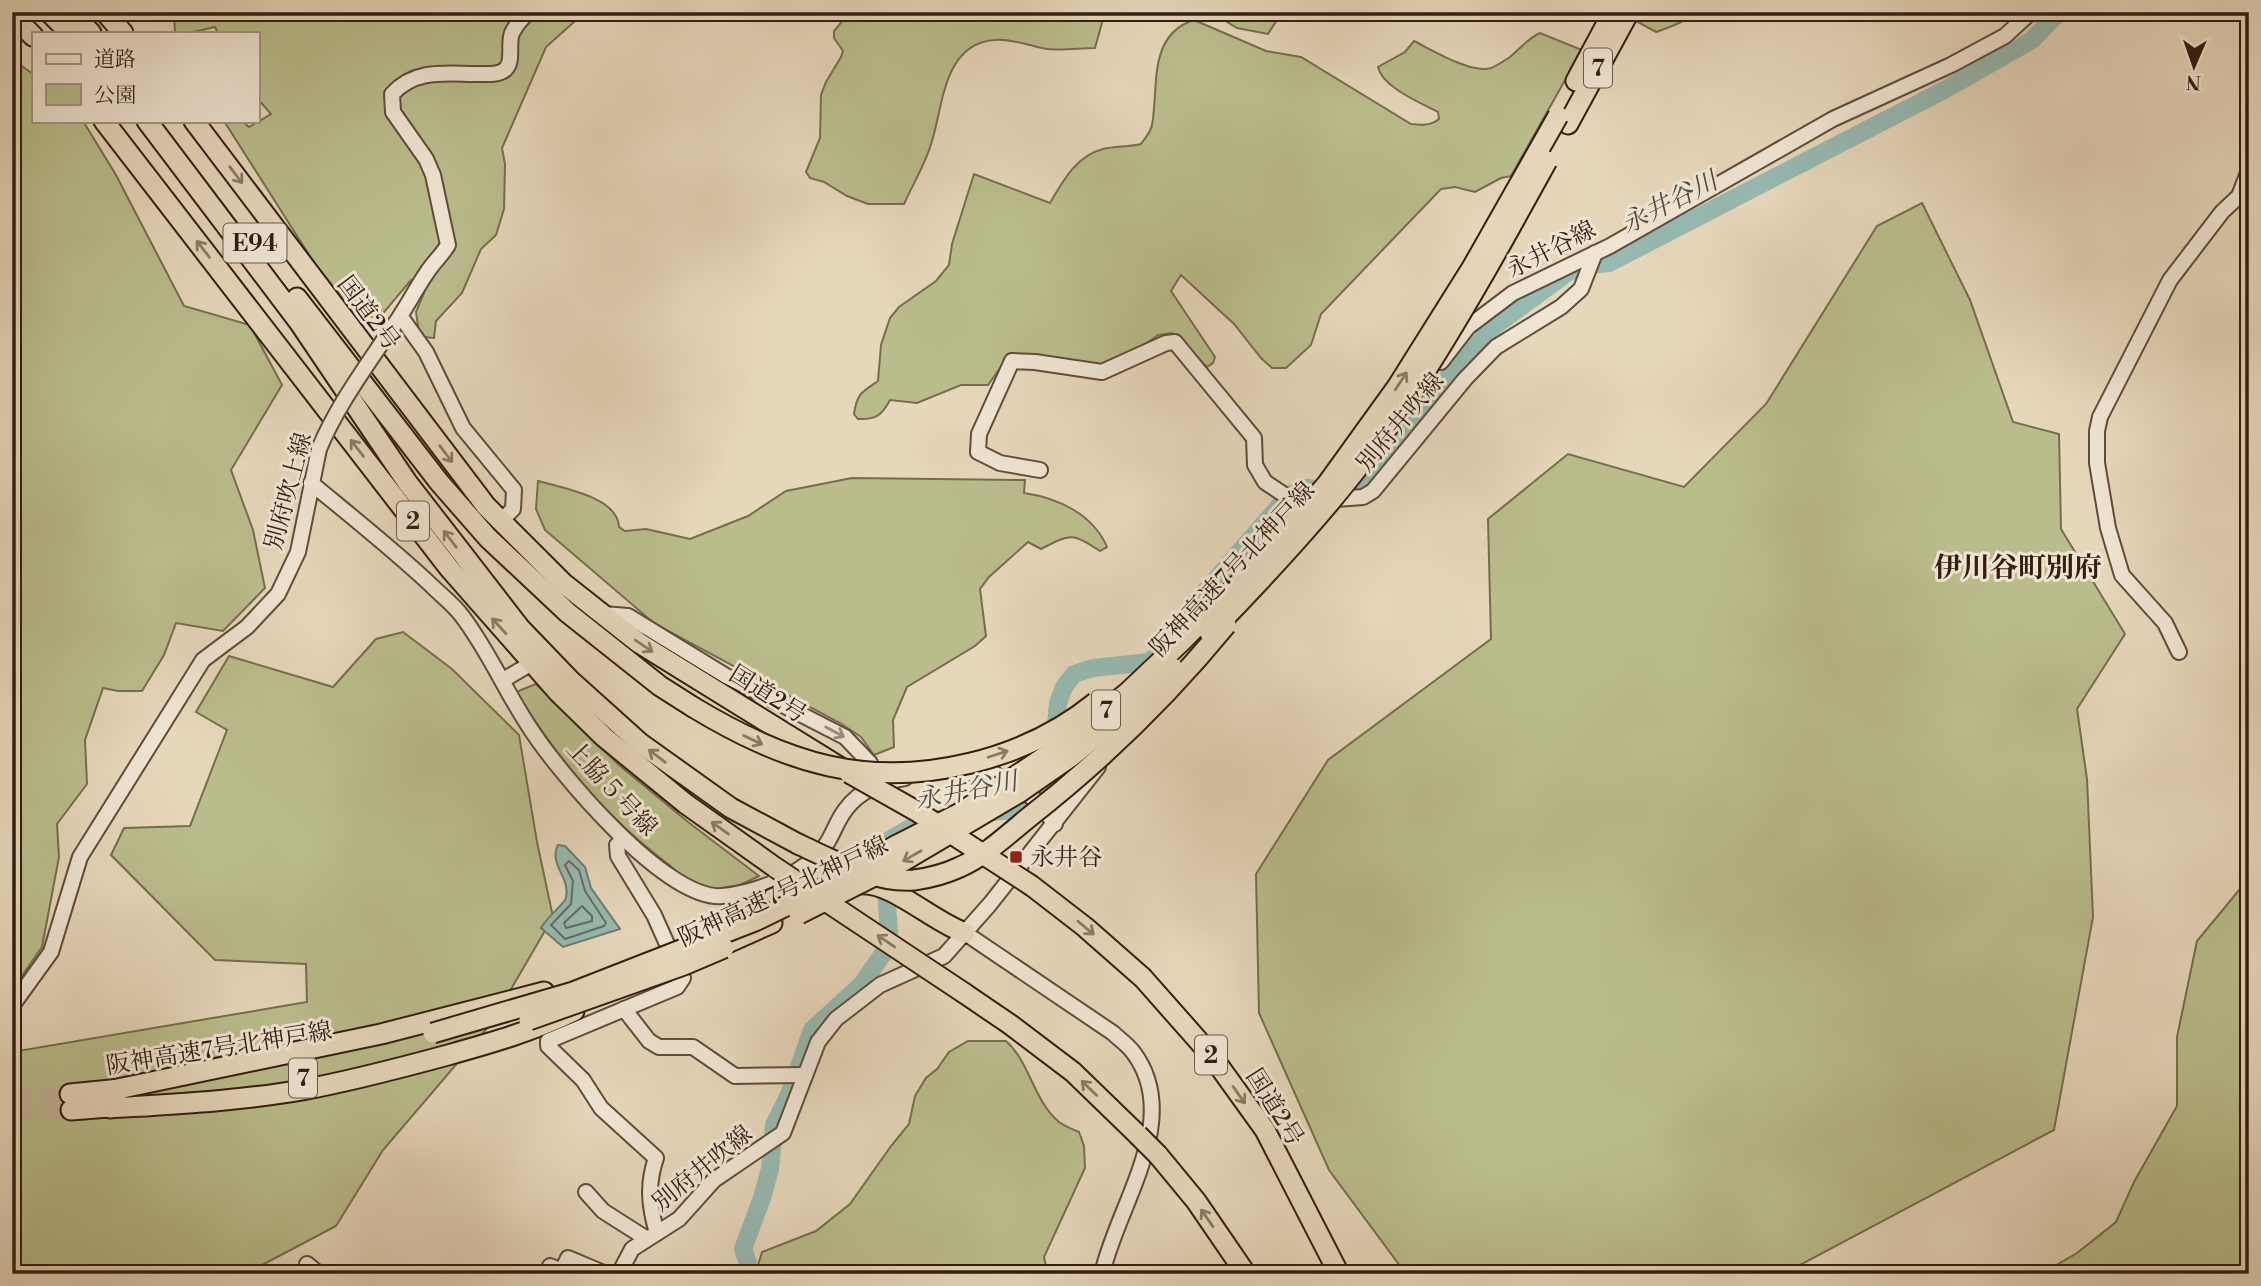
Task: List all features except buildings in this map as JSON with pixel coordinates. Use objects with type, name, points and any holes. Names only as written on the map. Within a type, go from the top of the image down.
[{"type":"highway","points":[[49,12],[69,32]]},
{"type":"highway","points":[[69,12],[90,32]]},
{"type":"highway","points":[[105,12],[122,32]]},
{"type":"highway","name":"阪神高速7号北神戸線","points":[[109,1099],[265,1071],[433,1032],[573,992],[755,921],[835,882],[895,846],[960,813],[1064,744],[1127,693],[1261,571],[1327,484],[1397,387],[1473,266],[1613,12]]},
{"type":"highway","name":"阪神高速7号北神戸線","points":[[70,1102],[212,1095],[322,1074],[529,1020],[684,965],[770,927],[888,869],[1020,792],[1072,756],[1134,705],[1191,652],[1261,571],[1339,491],[1411,393],[1486,272],[1629,12]]},
{"type":"highway","points":[[12,15],[32,35]]},
{"type":"highway","name":"2","points":[[105,122],[449,568],[558,692],[604,737],[686,804],[776,868],[1011,1025],[1073,1072],[1158,1155],[1196,1201],[1246,1274]]},
{"type":"highway","name":"E94","points":[[148,122],[299,322],[407,482],[520,628],[570,680],[640,743],[731,808],[798,844],[869,874],[912,880],[937,876],[962,866],[984,852],[1065,789],[1142,719],[1199,658],[1261,571]]},
{"type":"highway","name":"E94","points":[[164,122],[439,482],[488,538],[568,613],[660,685],[756,742],[831,767],[891,772],[929,771],[998,755],[1036,740],[1080,715],[1261,571]]},
{"type":"highway","name":"国道2号","points":[[195,122],[486,506],[562,583],[639,643],[918,812],[1032,886],[1143,978],[1211,1055],[1265,1130],[1336,1268],[1335,1274]]},
{"type":"highway","points":[[109,1099],[635,972],[733,935],[854,878],[864,877],[890,884],[953,922],[965,933]]},
{"type":"highway","points":[[109,1099],[193,1103],[301,1090],[511,1037],[547,1025],[855,884],[876,885],[888,889],[948,927],[965,933]]},
{"type":"street","name":"別府吹上線","points":[[12,1006],[51,952],[80,857],[203,660],[247,626],[278,594],[298,552],[319,449],[330,423],[401,317],[428,270],[448,245],[433,175],[426,159],[393,112],[392,94],[402,82],[423,74],[492,74],[504,71],[510,64],[511,35],[529,12]]},
{"type":"street","name":"永井谷線","points":[[1336,499],[1468,327],[1513,293],[1595,253],[1833,119],[1951,65],[2006,36],[2031,12]]},
{"type":"street","points":[[2179,652],[2165,623],[2122,575],[2106,515],[2097,463],[2097,431],[2100,417],[2170,280],[2222,212],[2239,196],[2249,170]]},
{"type":"street","name":"別府井吹線","points":[[619,1274],[632,1249],[679,1219],[714,1180],[783,1133],[799,1075],[818,1042],[836,1019],[880,985],[944,956],[1055,824],[1108,754],[1227,628],[1336,499],[1363,497],[1373,491],[1465,379],[1496,348],[1561,307],[1581,289],[1595,253]]},
{"type":"street","points":[[401,317],[426,352],[463,428],[514,490],[513,509],[501,521]]},
{"type":"street","points":[[1040,470],[1000,463],[978,452],[979,434],[1012,361],[1102,372],[1166,343],[1175,342],[1254,438],[1255,465],[1265,482],[1320,519]]},
{"type":"street","name":"上脇５号線","points":[[312,483],[416,571],[462,615],[528,726],[567,778],[624,839],[670,876],[698,892],[720,896],[755,889],[804,867],[824,846],[845,809],[862,792],[894,780],[955,773],[995,774],[1036,800],[1055,824]]},
{"type":"street","points":[[602,614],[628,616],[726,676],[845,737],[870,763],[878,786]]},
{"type":"street","points":[[503,680],[532,663]]},
{"type":"street","points":[[624,839],[617,845],[618,856],[654,915],[683,978],[677,987],[548,1041],[548,1046],[583,1080],[601,1108],[656,1158],[650,1175],[652,1236]]},
{"type":"street","points":[[965,933],[1113,1033],[1131,1049],[1143,1067],[1151,1091],[1150,1132],[1102,1274]]},
{"type":"street","points":[[624,1009],[649,1041],[659,1047],[694,1046],[735,1076],[799,1075]]},
{"type":"street","points":[[586,1192],[603,1211],[652,1236]]},
{"type":"street","points":[[550,1266],[562,1271],[568,1258],[606,1274]]},
{"type":"street","points":[[307,1264],[319,1274]]},
{"type":"green space","points":[[181,12],[585,12],[546,47],[502,148],[505,164],[504,209],[496,235],[481,249],[462,293],[436,321],[434,338],[424,337],[419,332],[416,312],[424,293],[411,280],[380,317],[364,316],[325,280],[225,122],[243,122],[249,127],[271,114],[259,100],[259,32],[218,32],[215,27],[193,32],[175,32],[174,15]]},
{"type":"green space","points":[[814,12],[1105,12],[1095,48],[1048,49],[994,40],[977,44],[965,52],[948,78],[929,149],[904,204],[868,204],[810,178],[806,172],[820,138],[821,95],[843,51],[834,38],[834,31],[844,19],[839,14],[817,15]]},
{"type":"green space","points":[[1211,12],[1282,12],[1268,34],[1237,28]]},
{"type":"green space","points":[[1641,12],[1696,12],[1656,32],[1636,21]]},
{"type":"green space","points":[[1194,20],[1266,51],[1301,57],[1411,124],[1433,123],[1439,119],[1438,112],[1394,88],[1378,67],[1405,52],[1414,41],[1452,60],[1483,69],[1501,63],[1540,33],[1582,50],[1511,176],[1501,178],[1475,192],[1455,187],[1441,189],[1321,314],[1311,345],[1286,368],[1272,368],[1234,324],[1181,275],[1171,291],[1215,357],[1213,363],[1207,367],[1172,333],[1158,335],[1130,356],[1094,368],[1010,354],[988,385],[961,385],[917,403],[890,400],[878,416],[858,419],[854,414],[859,397],[878,381],[881,345],[890,318],[899,307],[936,281],[949,265],[952,244],[974,174],[1050,203],[1071,170],[1085,157],[1103,149],[1141,144],[1152,125],[1158,64],[1162,50],[1179,27]]},
{"type":"green space","points":[[12,59],[32,73],[32,122],[84,122],[116,175],[184,306],[250,325],[282,385],[231,470],[253,530],[265,588],[223,631],[176,623],[164,655],[142,691],[103,688],[85,740],[87,784],[57,824],[59,857],[42,947],[12,990]]},
{"type":"green space","points":[[1922,203],[1970,300],[2013,422],[2059,434],[2061,529],[2125,634],[2077,709],[2087,779],[2093,917],[2054,1130],[1783,1274],[1406,1274],[1329,1170],[1259,1013],[1256,874],[1328,760],[1491,639],[1488,519],[1568,454],[1684,487],[1766,404],[1877,226]]},
{"type":"green space","points":[[852,478],[1025,480],[1024,493],[1037,495],[1073,509],[1093,525],[1107,547],[1100,551],[1072,537],[1041,549],[1028,542],[989,577],[980,589],[986,636],[975,646],[907,687],[893,720],[894,747],[874,755],[861,737],[840,723],[655,624],[545,530],[536,509],[538,481],[599,501],[609,508],[619,527],[625,531],[646,529],[690,539],[748,516],[786,491]]},
{"type":"green space","points":[[403,632],[452,669],[519,735],[553,917],[490,1025],[383,1150],[336,1226],[245,1274],[12,1274],[12,1052],[307,1002],[306,964],[215,960],[111,855],[124,828],[190,826],[227,730],[196,712],[229,656],[333,687],[376,639]]},
{"type":"green space","points":[[536,684],[619,765],[759,876],[728,889],[708,889],[686,879],[644,845],[584,786],[516,692]]},
{"type":"green space","points":[[2249,878],[2249,1274],[2041,1274],[2077,1253],[2116,1222],[2134,1182],[2177,1106],[2177,1037],[2197,941]]},
{"type":"green space","points":[[968,1041],[1006,1041],[1021,1059],[1050,1113],[1061,1123],[1079,1132],[1084,1146],[1085,1168],[1044,1257],[1048,1274],[761,1274],[758,1265],[762,1252],[816,1231],[850,1204],[909,1124],[915,1096],[926,1078],[937,1069],[949,1052]]},
{"type":"water","points":[[558,845],[565,846],[585,867],[591,888],[620,929],[563,947],[541,928],[566,898],[567,891],[557,865]]},
{"type":"waterway","name":"永井谷川","points":[[1351,489],[1361,489],[1454,370],[1492,328],[1567,273],[1580,266],[1609,263],[1946,89],[2032,40],[2059,12]]},
{"type":"waterway","name":"永井谷川","points":[[985,813],[1029,808],[1050,790],[1058,703],[1064,687],[1074,674],[1093,668],[1149,662],[1175,640],[1190,609],[1288,496],[1310,488]]},
{"type":"waterway","name":"永井谷川","points":[[886,842],[920,822],[940,819]]},
{"type":"waterway","name":"永井谷川","points":[[752,1274],[743,1249],[770,1169],[774,1125],[789,1095],[812,1030],[862,984],[885,951],[889,932],[885,877]]},
{"type":"tunnel","points":[[12,1096],[70,1094]]},
{"type":"tunnel","points":[[12,1112],[71,1110]]},
{"type":"place","name":"永井谷","points":[[1016,857]]},
{"type":"district","name":"伊川谷町別府","points":[[2018,567]]}]
